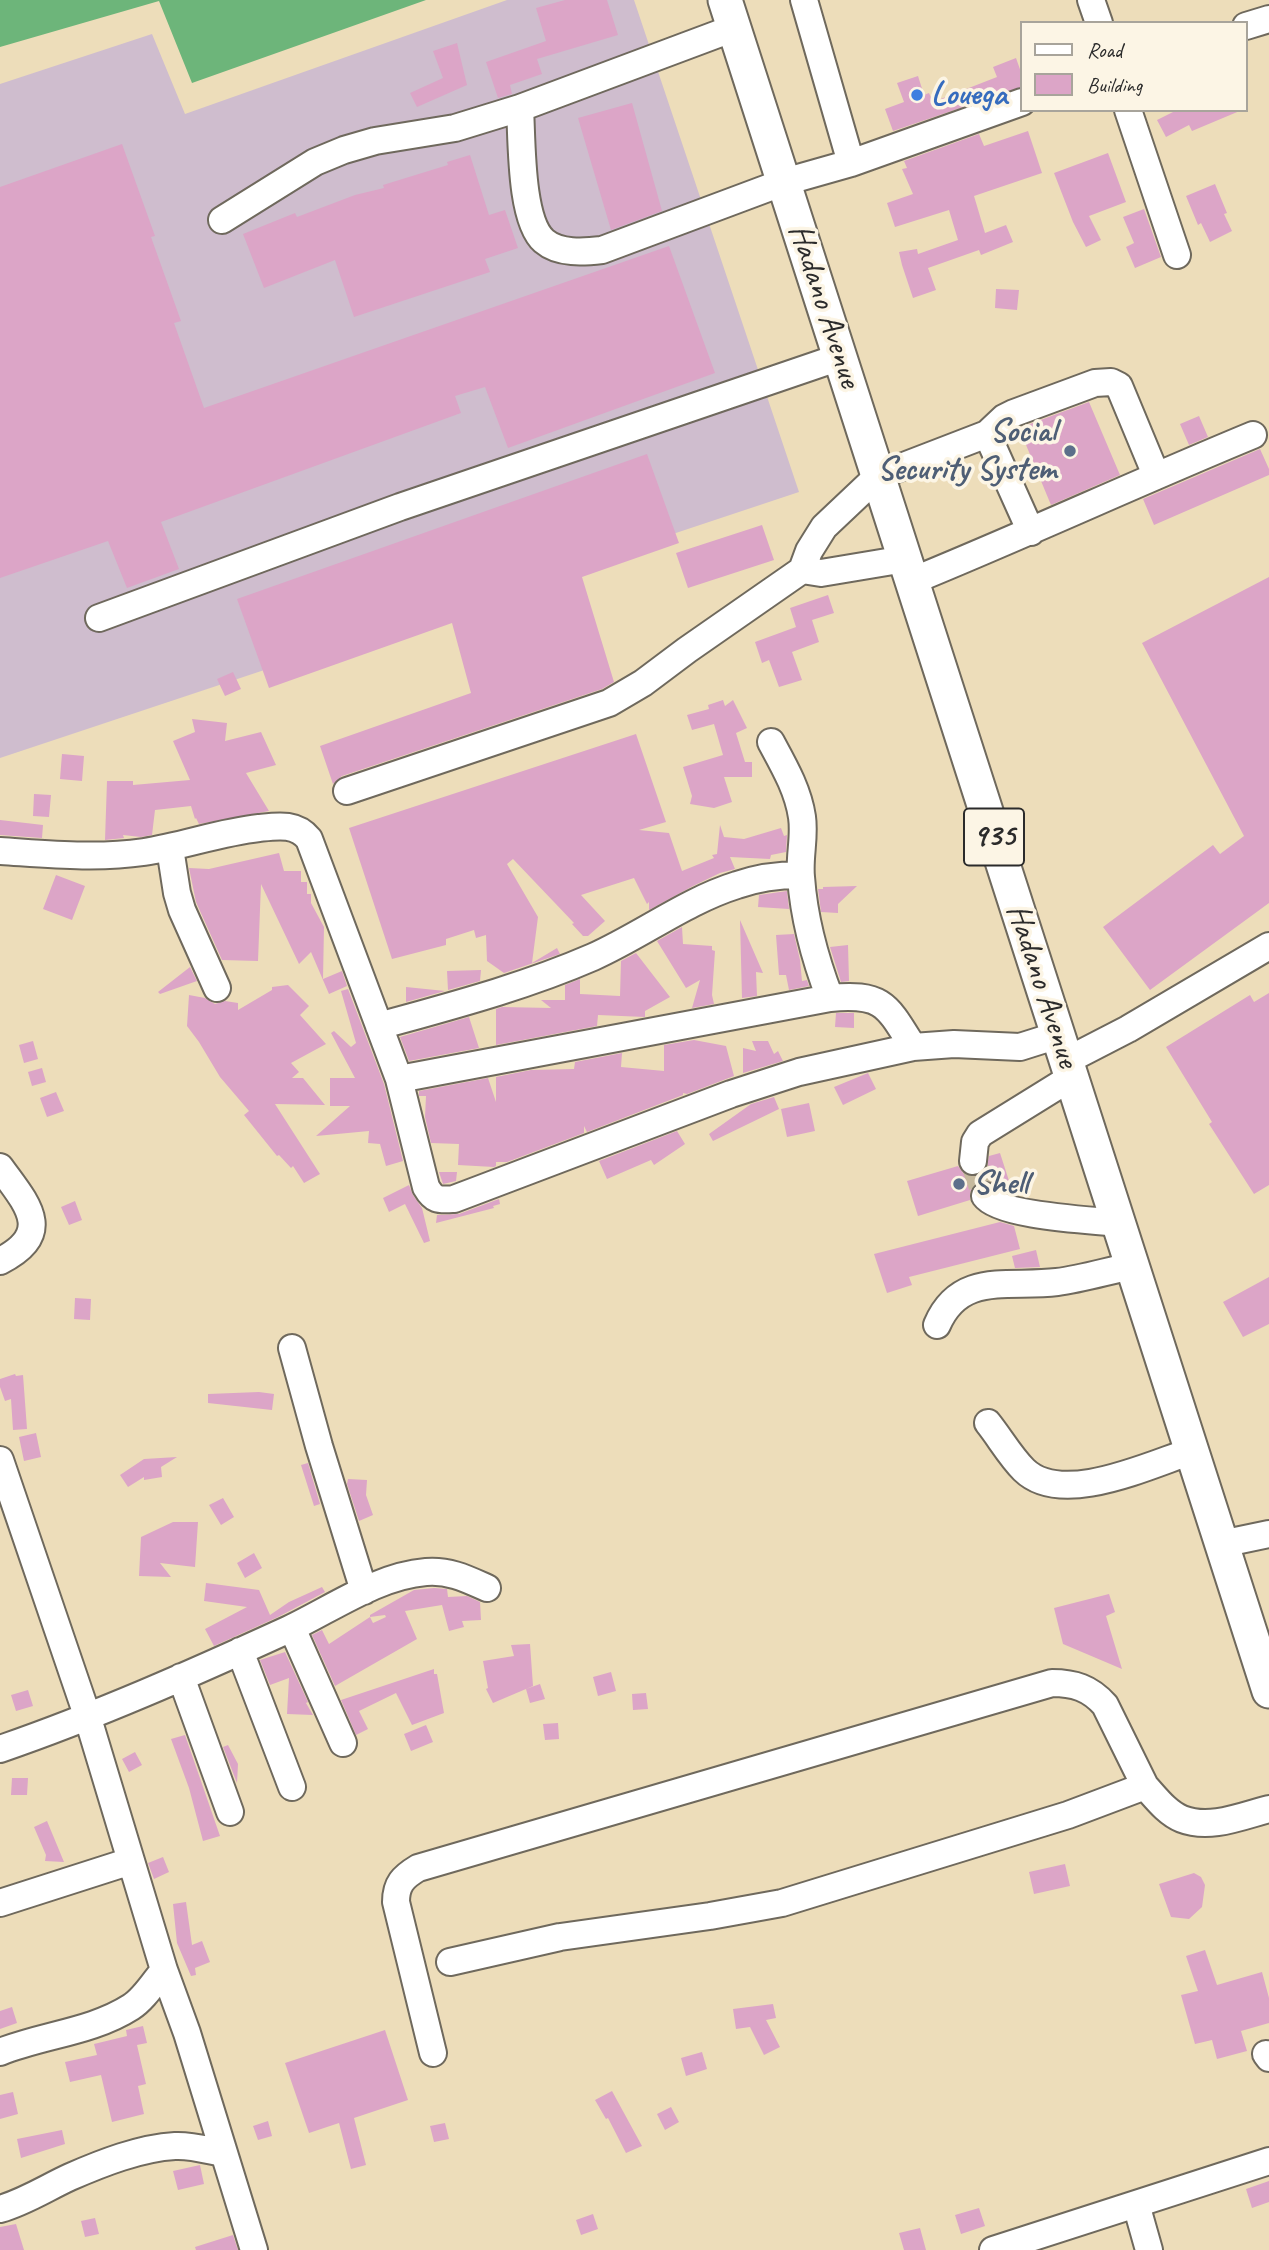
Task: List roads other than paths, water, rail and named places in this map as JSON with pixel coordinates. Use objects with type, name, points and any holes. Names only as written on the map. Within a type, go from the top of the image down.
[{"type":"main road","name":"Hadano Avenue","points":[[730,14],[1266,1683]]},
{"type":"street","points":[[804,0],[851,163]]},
{"type":"street","points":[[1091,0],[1097,21]]},
{"type":"street","points":[[222,220],[307,167],[344,150],[375,141],[455,128],[520,108],[730,14]]},
{"type":"street","points":[[1248,25],[1269,19]]},
{"type":"street","points":[[520,108],[525,187],[530,218],[545,241],[555,247],[584,252],[602,250],[784,182],[851,163],[1020,103]]},
{"type":"street","points":[[1129,112],[1177,255]]},
{"type":"street","points":[[100,618],[400,507],[840,357]]},
{"type":"street","points":[[348,791],[608,703],[643,683],[802,570],[809,551],[824,527],[878,476],[987,434],[1004,418],[1014,413],[1095,383],[1111,382],[1119,386],[1156,475]]},
{"type":"street","points":[[987,434],[1031,532]]},
{"type":"street","points":[[802,570],[821,573],[850,567],[909,570],[1031,532],[1156,475],[1253,435]]},
{"type":"street","points":[[824,527],[850,567]]},
{"type":"street","points":[[771,742],[795,789],[802,816],[800,875],[813,951],[830,998]]},
{"type":"street","points":[[0,851],[73,856],[111,855],[170,848],[248,829],[281,826],[302,831],[309,839],[399,1079],[426,1187],[431,1195],[444,1200],[454,1199],[731,1094],[799,1072],[913,1047],[954,1044],[1020,1047],[1065,1058]]},
{"type":"street","points":[[170,848],[182,910],[217,988]]},
{"type":"street","points":[[379,1026],[479,998],[564,969],[736,885],[781,875],[800,875]]},
{"type":"street","points":[[973,1161],[975,1142],[980,1134],[1065,1058],[1128,1029],[1269,946]]},
{"type":"street","points":[[399,1079],[830,998],[855,996],[881,1003],[893,1015],[913,1047]]},
{"type":"street","points":[[0,1167],[27,1203],[31,1221],[30,1233],[23,1247],[0,1261]]},
{"type":"street","points":[[985,1196],[996,1205],[1017,1211],[1118,1223]]},
{"type":"street","points":[[937,1325],[950,1302],[969,1290],[985,1286],[1057,1282],[1132,1266]]},
{"type":"street","points":[[292,1348],[364,1591]]},
{"type":"street","points":[[988,1423],[1024,1471],[1057,1485],[1075,1486],[1095,1482],[1192,1451]]},
{"type":"street","points":[[0,1460],[11,1523],[87,1715],[164,1970],[187,2034],[254,2250]]},
{"type":"street","points":[[1221,1544],[1269,1534]]},
{"type":"street","points":[[0,1749],[181,1677],[292,1628],[364,1591],[398,1578],[424,1572],[442,1572],[459,1575],[487,1588]]},
{"type":"street","points":[[292,1628],[343,1743]]},
{"type":"street","points":[[240,1651],[292,1787]]},
{"type":"street","points":[[181,1677],[230,1812]]},
{"type":"street","points":[[433,2053],[396,1902],[400,1882],[418,1868],[1052,1684],[1069,1683],[1096,1695],[1105,1705],[1145,1786],[1165,1808],[1181,1819],[1212,1823],[1269,1809]]},
{"type":"street","points":[[450,1962],[560,1937],[782,1903],[1068,1815],[1145,1786]]},
{"type":"street","points":[[0,1903],[131,1861]]},
{"type":"street","points":[[0,2052],[92,2025],[131,2007],[164,1970]]},
{"type":"street","points":[[0,2209],[21,2202],[90,2169],[142,2151],[192,2146],[223,2153]]},
{"type":"street","points":[[993,2250],[1269,2161]]},
{"type":"street","points":[[1136,2204],[1149,2250]]},
{"type":"tunnel","points":[[973,1161],[985,1196]]},
{"type":"place","name":"Louega","points":[[917,95]]},
{"type":"place","name":"Social Security System","points":[[1070,451]]},
{"type":"place","name":"Shell","points":[[959,1184]]}]
